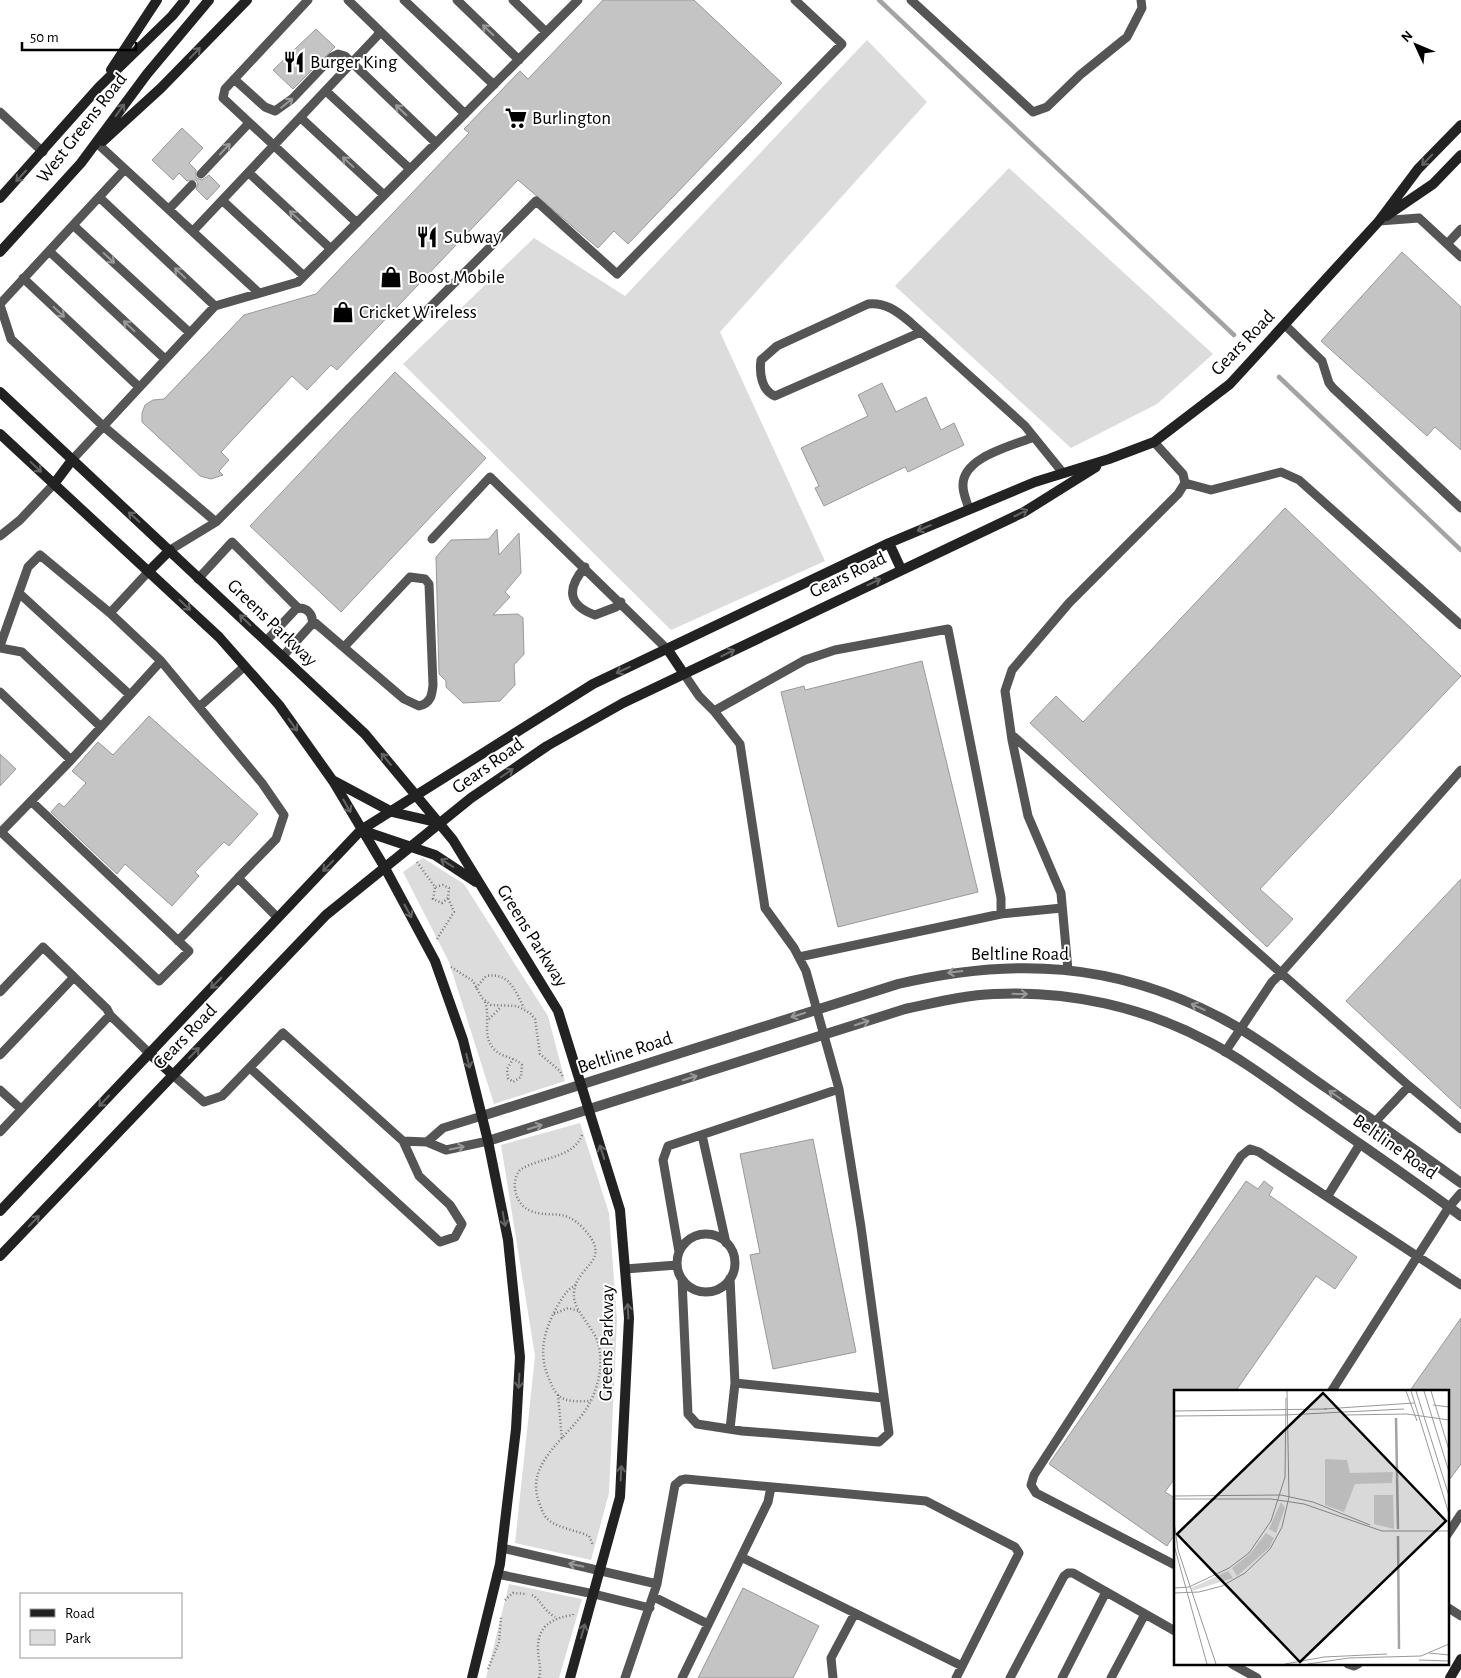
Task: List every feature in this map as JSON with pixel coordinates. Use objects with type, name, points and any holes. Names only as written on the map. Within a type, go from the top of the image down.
[{"type":"street","points":[[99,87],[156,0]]},
{"type":"street","name":"West Greens Road","points":[[0,198],[99,87],[172,16],[185,0]]},
{"type":"street","name":"West Greens Road","points":[[0,252],[81,163],[147,74],[209,0]]},
{"type":"street","points":[[81,163],[161,88],[246,0]]},
{"type":"street","name":"Gears Road","points":[[0,1211],[361,830],[418,796],[593,684],[668,650],[889,543],[1035,482],[1109,459],[1154,442],[1230,384],[1379,221],[1418,169],[1461,125]]},
{"type":"street","name":"Gears Road","points":[[1379,221],[1433,184],[1461,155]]},
{"type":"street","name":"Greens Parkway","points":[[0,392],[170,550],[198,579],[217,593],[365,734],[440,823],[558,1011],[620,1210],[629,1318],[620,1497],[570,1678]]},
{"type":"street","points":[[0,434],[219,637],[278,705],[333,781],[435,960],[463,1040],[488,1141],[508,1240],[520,1357],[516,1429],[502,1548],[472,1678]]},
{"type":"street","name":"Gears Road","points":[[0,1256],[326,915],[471,798],[547,746],[623,703],[1024,512],[1109,459]]},
{"type":"street","points":[[54,484],[72,460]]},
{"type":"street","points":[[889,543],[901,569]]},
{"type":"street","points":[[149,571],[170,550]]},
{"type":"street","points":[[668,650],[684,674]]},
{"type":"street","points":[[333,781],[392,812],[440,823]]},
{"type":"street","points":[[361,830],[435,856],[481,886]]},
{"type":"street","name":"Beltline Road","points":[[482,1116],[898,984],[944,973],[990,968],[1068,970],[1133,982],[1173,996],[1221,1018],[1375,1122],[1461,1183]]},
{"type":"street","name":"Beltline Road","points":[[488,1141],[905,1009],[993,994],[1036,994],[1078,998],[1126,1008],[1162,1020],[1225,1052],[1461,1216]]},
{"type":"street","points":[[149,1053],[173,1075]]},
{"type":"street","points":[[1450,1678],[1461,1660]]},
{"type":"lane","points":[[308,0],[225,89],[223,98],[357,223]]},
{"type":"lane","points":[[348,0],[465,114]]},
{"type":"lane","points":[[404,0],[494,85]]},
{"type":"lane","points":[[457,0],[518,60]]},
{"type":"lane","points":[[513,0],[546,32]]},
{"type":"lane","points":[[170,550],[216,522],[536,201],[616,274],[842,44],[795,0]]},
{"type":"lane","points":[[911,0],[1033,112],[1047,107],[1080,75],[1127,37],[1142,8],[1141,0]]},
{"type":"lane","points":[[72,460],[102,425],[215,306],[298,282],[546,32],[572,2]]},
{"type":"lane","points":[[193,231],[378,35],[379,30]]},
{"type":"lane","points":[[234,79],[265,107],[275,111],[292,98],[332,57],[338,54],[345,56],[436,143]]},
{"type":"lane","points":[[326,91],[410,170]]},
{"type":"lane","points":[[0,112],[43,152]]},
{"type":"lane","points":[[301,118],[384,196]]},
{"type":"lane","points":[[201,174],[250,124]]},
{"type":"lane","points":[[99,145],[259,294]]},
{"type":"lane","points":[[125,169],[0,304],[11,339],[102,425],[216,522]]},
{"type":"lane","points":[[249,173],[331,249]]},
{"type":"lane","points":[[169,209],[192,185]]},
{"type":"lane","points":[[99,197],[215,306]]},
{"type":"lane","points":[[223,200],[304,276]]},
{"type":"lane","points":[[1379,221],[1419,218],[1461,257]]},
{"type":"lane","points":[[73,225],[190,333]]},
{"type":"lane","points":[[1447,244],[1461,229]]},
{"type":"lane","points":[[49,250],[165,359]]},
{"type":"lane","points":[[23,278],[138,387]]},
{"type":"lane","points":[[922,332],[775,396],[765,390],[760,375],[760,360],[767,353],[868,304],[878,303],[896,310],[922,332],[1024,426],[1063,473]]},
{"type":"lane","points":[[1285,326],[1322,361],[1329,383],[1461,508]]},
{"type":"lane","points":[[969,509],[963,486],[966,475],[973,465],[980,459],[1034,438]]},
{"type":"lane","points":[[1068,970],[1061,893],[1028,816],[1005,691],[1012,670],[1069,603],[1178,494],[1185,484],[1183,474],[1154,442]]},
{"type":"lane","points":[[1185,484],[1211,490],[1281,472],[1299,480],[1461,625]]},
{"type":"lane","points":[[432,539],[490,477],[585,567],[668,650]]},
{"type":"lane","points":[[0,536],[26,514],[54,484]]},
{"type":"lane","points":[[198,579],[232,542],[298,608],[309,612],[313,621],[404,699],[419,706],[425,705],[432,696],[433,684],[429,584],[425,579],[410,577],[344,647]]},
{"type":"lane","points":[[101,727],[22,652],[0,647],[28,567],[40,555],[110,613],[161,661],[262,783],[284,815],[276,839],[178,941]]},
{"type":"lane","points":[[585,567],[573,586],[572,593],[580,606],[595,615],[616,607],[621,602]]},
{"type":"lane","points":[[110,613],[149,571]]},
{"type":"lane","points":[[19,593],[130,695]]},
{"type":"lane","points":[[266,641],[298,608]]},
{"type":"lane","points":[[283,656],[313,621]]},
{"type":"lane","points":[[714,712],[805,660],[835,650],[948,629],[1001,898],[1001,914]]},
{"type":"lane","points":[[31,801],[189,951],[159,981],[1,832],[31,801],[71,760],[161,661]]},
{"type":"lane","points":[[199,707],[245,666]]},
{"type":"lane","points":[[684,674],[699,696],[740,744],[765,908],[799,957],[806,971],[818,1009],[839,1089],[862,1236],[889,1433],[879,1442],[730,1429],[697,1424],[688,1414],[682,1280],[677,1265],[679,1252],[663,1160],[668,1146],[839,1089]]},
{"type":"lane","points":[[0,692],[71,760]]},
{"type":"lane","points":[[1012,734],[1409,1086],[1461,1129]]},
{"type":"lane","points":[[1225,1052],[1272,982],[1461,770]]},
{"type":"lane","points":[[238,878],[278,918]]},
{"type":"lane","points":[[799,957],[1001,914],[1062,908]]},
{"type":"lane","points":[[0,992],[42,948],[107,1009],[110,1015],[149,1053]]},
{"type":"lane","points":[[0,1055],[74,977]]},
{"type":"lane","points":[[0,1132],[110,1015]]},
{"type":"lane","points":[[173,1075],[204,1102],[222,1096],[283,1032],[403,1141],[419,1176],[450,1205],[462,1224],[455,1237],[440,1242],[250,1068]]},
{"type":"lane","points":[[1375,1122],[1409,1086]]},
{"type":"lane","points":[[0,1090],[21,1109]]},
{"type":"lane","points":[[427,1142],[443,1128],[482,1116]]},
{"type":"lane","points":[[702,1135],[726,1243],[734,1260],[730,1278],[735,1383],[730,1429]]},
{"type":"lane","points":[[403,1141],[427,1142],[446,1150],[488,1141]]},
{"type":"lane","points":[[1327,1197],[1360,1144]]},
{"type":"lane","points":[[1174,1564],[1036,1494],[1031,1485],[1034,1476],[1242,1156],[1250,1149],[1259,1152],[1461,1285]]},
{"type":"lane","points":[[1331,1390],[1449,1207],[1461,1193]]},
{"type":"lane","points":[[679,1252],[684,1244],[700,1235],[710,1235],[726,1243]]},
{"type":"lane","points":[[625,1269],[677,1265]]},
{"type":"lane","points":[[682,1280],[688,1287],[706,1292],[716,1291],[730,1278]]},
{"type":"lane","points":[[735,1383],[884,1398]]},
{"type":"lane","points":[[625,1678],[654,1597],[675,1485],[686,1479],[926,1501],[1015,1546],[1019,1552],[956,1678]]},
{"type":"lane","points":[[682,1678],[768,1502],[771,1487]]},
{"type":"lane","points":[[1448,1534],[1461,1514]]},
{"type":"lane","points":[[502,1548],[657,1584]]},
{"type":"lane","points":[[741,1557],[962,1666]]},
{"type":"lane","points":[[1010,1678],[1064,1576],[1068,1573],[1073,1573],[1174,1630]]},
{"type":"lane","points":[[497,1574],[594,1594],[650,1608]]},
{"type":"lane","points":[[1062,1678],[1106,1592]]},
{"type":"lane","points":[[654,1597],[708,1624]]},
{"type":"lane","points":[[1448,1608],[1461,1616]]},
{"type":"lane","points":[[833,1678],[831,1658],[855,1613]]},
{"type":"lane","points":[[1111,1678],[1145,1614]]},
{"type":"lane","points":[[1235,1666],[1256,1678]]},
{"type":"path","points":[[417,861],[435,887]]},
{"type":"path","points":[[435,887],[443,885],[449,888],[448,898],[454,912],[440,932],[436,943]]},
{"type":"path","points":[[435,887],[434,901],[442,903],[448,898]]},
{"type":"path","points":[[446,962],[473,981],[484,1000],[491,1005],[524,1009]]},
{"type":"path","points":[[473,981],[492,975],[505,978],[512,984],[524,1009],[534,1019],[540,1054],[560,1071],[565,1081]]},
{"type":"path","points":[[476,988],[481,980]]},
{"type":"path","points":[[484,1000],[488,1021],[486,1031],[490,1044],[499,1054],[513,1059],[522,1065],[523,1072],[521,1077],[513,1082],[506,1073],[513,1059]]},
{"type":"path","points":[[488,1021],[502,1006]]},
{"type":"path","points":[[562,1439],[558,1395],[544,1368],[542,1350],[553,1315],[567,1291],[576,1285],[592,1264],[597,1251],[592,1238],[571,1218],[553,1213],[537,1213],[526,1208],[515,1191],[514,1184],[520,1170],[567,1150],[580,1141],[582,1132]]},
{"type":"path","points":[[576,1285],[574,1294],[580,1311],[592,1328],[600,1348],[599,1376],[591,1400],[580,1419],[543,1461],[538,1472],[536,1492],[544,1516],[555,1525],[589,1536],[593,1546],[592,1552]]},
{"type":"path","points":[[553,1315],[568,1308],[580,1311]]},
{"type":"path","points":[[558,1395],[568,1400],[591,1400]]},
{"type":"path","points":[[502,1605],[505,1599],[513,1593],[529,1594],[537,1598],[545,1611],[555,1617],[573,1615],[576,1610]]},
{"type":"path","points":[[486,1673],[500,1642],[501,1614]]},
{"type":"path","points":[[540,1678],[542,1670],[539,1643],[544,1629],[555,1617]]},
{"type":"green space","points":[[867,40],[927,102],[720,332],[825,561],[671,630],[403,364],[534,238],[625,296]]},
{"type":"green space","points":[[1009,168],[1213,354],[1157,404],[1071,448],[895,286]]},
{"type":"green space","points":[[423,858],[464,884],[548,1016],[565,1081],[494,1104],[449,962],[403,872]]},
{"type":"green space","points":[[580,1123],[609,1213],[617,1320],[609,1493],[591,1560],[515,1543],[535,1356],[501,1145]]},
{"type":"green space","points":[[509,1584],[582,1599],[559,1678],[486,1678]]},
{"type":"building","points":[[603,0],[694,0],[782,83],[628,244],[614,231],[598,248],[518,180],[337,370],[331,365],[307,390],[292,376],[221,452],[229,460],[219,471],[223,475],[211,479],[200,476],[142,422],[142,413],[145,405],[153,400],[164,399],[244,315],[316,294],[469,133],[464,129],[520,71],[528,79]]},
{"type":"building","points":[[316,29],[335,47],[293,89],[273,70]]},
{"type":"building","points":[[182,128],[203,148],[189,163],[196,170],[196,178],[202,180],[209,175],[220,186],[207,200],[196,189],[198,184],[196,180],[187,181],[179,173],[173,180],[152,160]]},
{"type":"building","points":[[1402,252],[1461,307],[1461,450],[1435,427],[1427,436],[1321,341]]},
{"type":"building","points":[[395,372],[486,458],[341,612],[250,526]]},
{"type":"building","points":[[882,383],[896,412],[926,397],[941,430],[954,423],[964,445],[908,472],[905,467],[824,506],[815,488],[819,486],[801,448],[868,416],[858,395]]},
{"type":"building","points":[[1285,508],[1461,676],[1260,889],[1293,919],[1267,947],[1030,723],[1056,696],[1083,722]]},
{"type":"building","points":[[497,529],[499,555],[519,533],[521,573],[505,592],[510,597],[493,615],[518,614],[523,618],[524,654],[514,665],[515,685],[500,701],[463,703],[446,687],[446,681],[439,674],[436,557],[451,540],[489,539]]},
{"type":"building","points":[[922,661],[978,892],[838,927],[781,692],[804,686],[805,690]]},
{"type":"building","points":[[149,716],[258,814],[229,846],[224,842],[195,872],[199,876],[172,906],[125,864],[117,874],[51,812],[59,803],[64,807],[86,783],[72,771],[98,742],[113,755]]},
{"type":"building","points":[[0,754],[16,769],[0,786]]},
{"type":"building","points":[[1461,879],[1461,1109],[1346,1001]]},
{"type":"building","points":[[813,1139],[856,1352],[773,1369],[750,1255],[760,1253],[740,1154]]},
{"type":"building","points":[[1246,1181],[1258,1189],[1264,1181],[1273,1188],[1269,1195],[1357,1257],[1335,1289],[1316,1276],[1236,1390],[1174,1390],[1174,1479],[1165,1492],[1174,1497],[1174,1536],[1167,1546],[1049,1464]]},
{"type":"building","points":[[1461,1318],[1461,1464],[1448,1482],[1448,1390],[1410,1390]]},
{"type":"building","points":[[743,1588],[819,1626],[793,1678],[698,1678]]},
{"type":"waterway","points":[[879,0],[1234,335]]},
{"type":"waterway","points":[[1279,377],[1461,550]]},
{"type":"place","name":"Burger King","points":[[294,62]]},
{"type":"place","name":"Burlington","points":[[516,118]]},
{"type":"place","name":"Subway","points":[[427,237]]},
{"type":"place","name":"Boost Mobile","points":[[391,277]]},
{"type":"place","name":"Cricket Wireless","points":[[343,312]]}]
